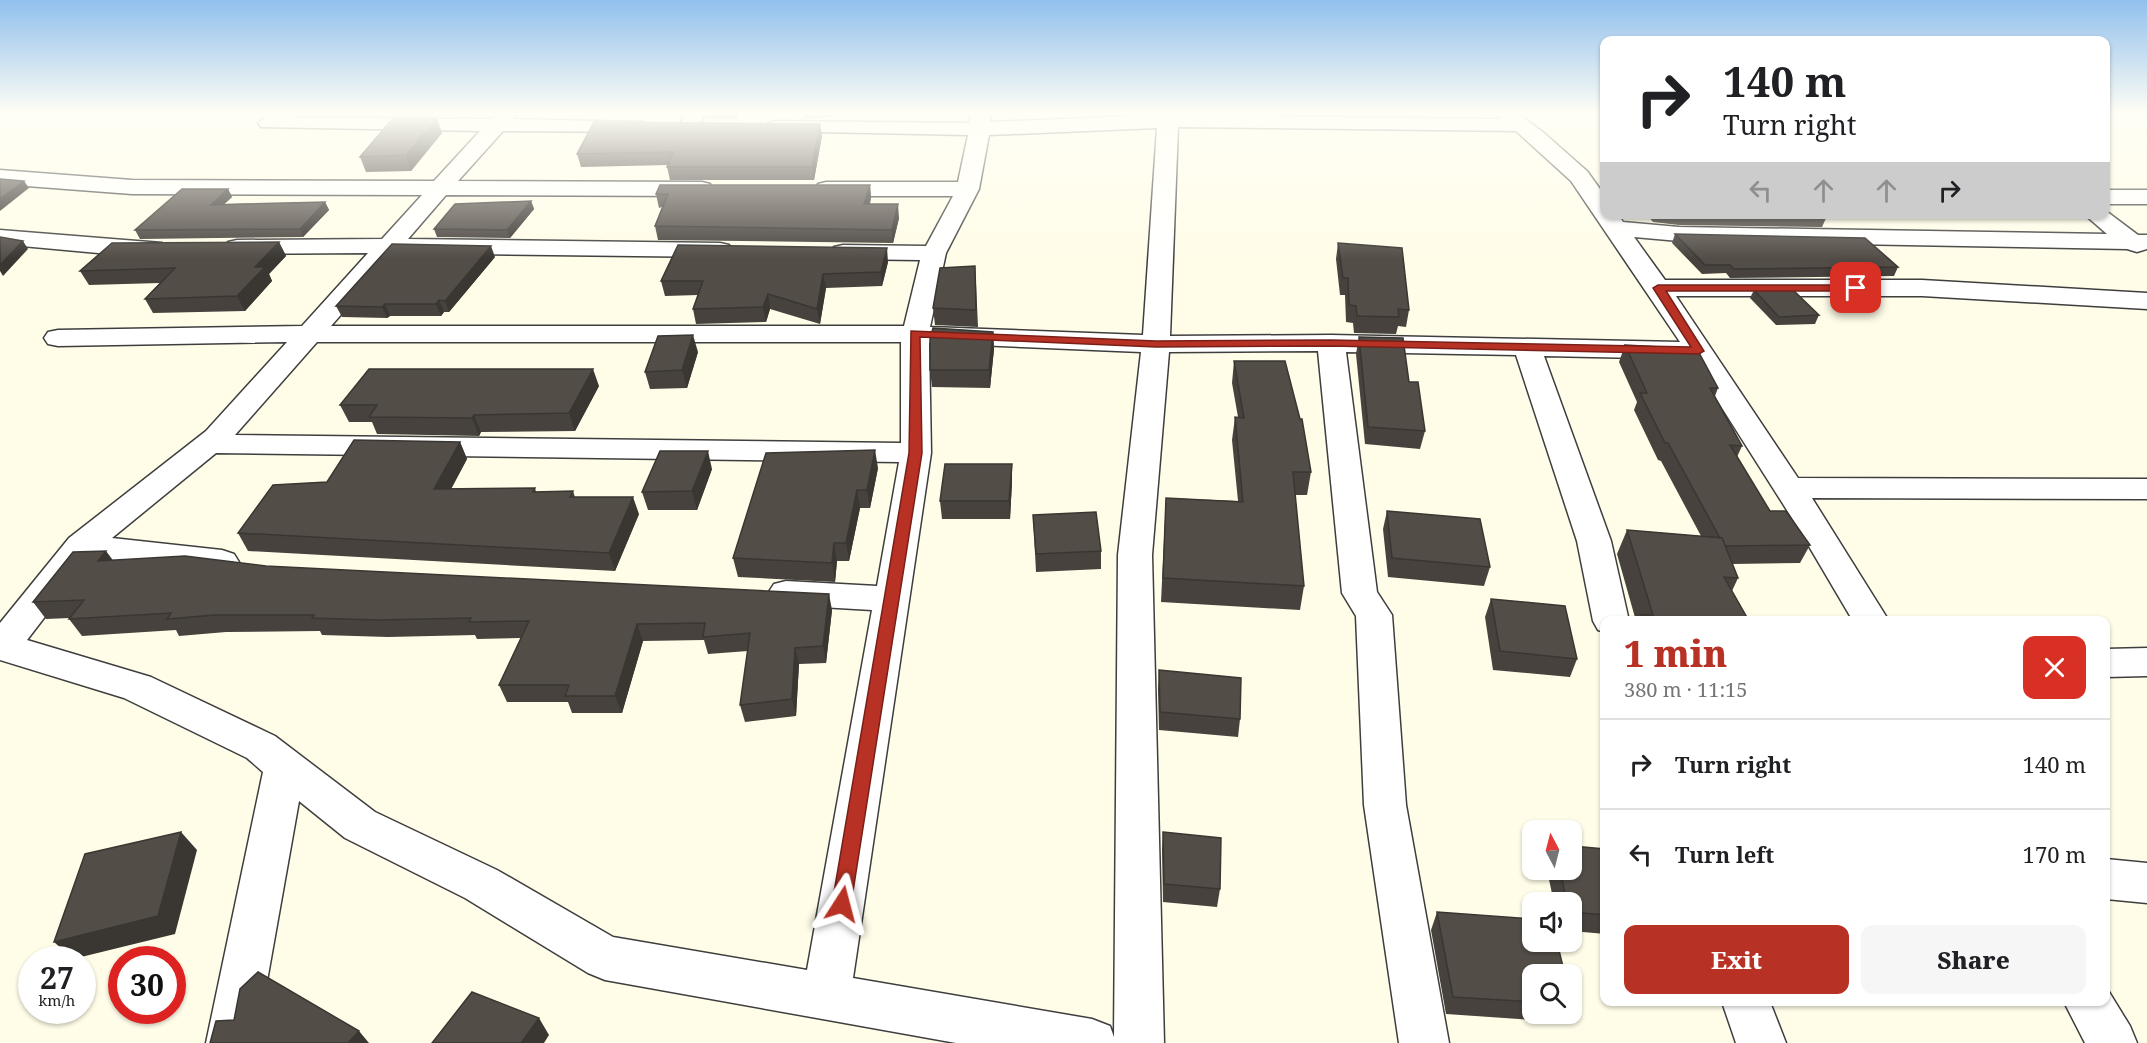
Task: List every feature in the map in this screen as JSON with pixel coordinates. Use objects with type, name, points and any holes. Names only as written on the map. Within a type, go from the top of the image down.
[{"type":"street","points":[[463,162],[217,437],[81,546],[1,646],[137,687],[261,747],[360,825],[481,884],[605,958],[1092,1043]]},
{"type":"street","points":[[826,998],[916,453],[915,334],[934,254],[968,189],[973,162]]},
{"type":"street","points":[[1138,1043],[1135,555],[1156,344],[1165,162]]},
{"type":"street","points":[[1564,162],[1579,176],[1600,205]]},
{"type":"street","points":[[0,177],[132,187],[720,189]]},
{"type":"street","points":[[803,189],[968,189]]},
{"type":"street","points":[[2110,196],[2147,197]]},
{"type":"street","points":[[1610,219],[1699,351],[1868,616]]},
{"type":"street","points":[[1613,219],[1679,234],[2142,245]]},
{"type":"street","points":[[2103,219],[2142,245]]},
{"type":"street","points":[[0,237],[120,248],[178,248]]},
{"type":"street","points":[[213,247],[386,246],[744,251]]},
{"type":"street","points":[[815,252],[934,254]]},
{"type":"street","points":[[1658,288],[1922,288],[2147,301]]},
{"type":"street","points":[[58,338],[308,334],[915,334],[1156,344],[1331,343],[1699,351]]},
{"type":"street","points":[[1331,343],[1360,593],[1374,615],[1385,805],[1424,1043]]},
{"type":"street","points":[[1527,347],[1594,542],[1610,616]]},
{"type":"street","points":[[206,444],[916,453]]},
{"type":"street","points":[[1788,488],[2147,489]]},
{"type":"street","points":[[81,546],[253,565]]},
{"type":"street","points":[[750,592],[892,599]]},
{"type":"street","points":[[2110,663],[2147,662]]},
{"type":"street","points":[[231,1043],[285,765]]},
{"type":"street","points":[[2110,879],[2147,883]]},
{"type":"street","points":[[1747,1006],[1761,1043]]},
{"type":"street","points":[[2090,1006],[2112,1043]]},
{"type":"building","points":[[669,162],[813,162],[812,167],[667,167]]},
{"type":"building","points":[[0,179],[24,181],[0,199]]},
{"type":"building","points":[[660,185],[870,185],[864,204],[898,204],[892,230],[655,226],[668,194],[656,194]]},
{"type":"building","points":[[182,189],[228,189],[211,205],[325,202],[300,229],[135,230]]},
{"type":"building","points":[[531,201],[507,230],[434,229],[455,204]]},
{"type":"building","points":[[1675,234],[1865,238],[1898,267],[1734,269],[1730,265],[1705,265]]},
{"type":"building","points":[[0,237],[23,241],[0,265]]},
{"type":"building","points":[[279,242],[255,267],[265,267],[237,296],[145,299],[175,268],[80,271],[112,243]]},
{"type":"building","points":[[1338,243],[1402,248],[1409,310],[1398,309],[1399,317],[1357,316],[1356,306],[1349,305],[1348,278],[1343,278]]},
{"type":"building","points":[[392,244],[491,246],[445,301],[439,300],[436,304],[385,304],[382,307],[336,306]]},
{"type":"building","points":[[678,245],[887,248],[881,272],[823,274],[817,309],[768,294],[763,307],[693,309],[703,281],[661,281]]},
{"type":"building","points":[[975,266],[976,310],[933,308],[940,268]]},
{"type":"building","points":[[1754,290],[1793,290],[1819,315],[1779,317]]},
{"type":"building","points":[[933,328],[993,332],[989,370],[930,370],[930,332]]},
{"type":"building","points":[[693,335],[682,370],[645,372],[658,336]]},
{"type":"building","points":[[1359,337],[1403,338],[1409,382],[1418,382],[1425,431],[1368,427]]},
{"type":"building","points":[[1625,345],[1697,349],[1718,388],[1710,388],[1742,446],[1730,445],[1770,511],[1786,511],[1810,545],[1725,546],[1668,443],[1665,443],[1640,393],[1647,393]]},
{"type":"building","points":[[1234,361],[1285,361],[1300,419],[1302,419],[1311,472],[1293,472],[1304,586],[1163,578],[1166,498],[1243,502],[1235,417],[1244,418]]},
{"type":"building","points":[[369,369],[593,369],[569,413],[474,415],[472,418],[369,417],[377,405],[340,405]]},
{"type":"building","points":[[354,440],[460,442],[434,489],[535,488],[533,492],[573,491],[570,497],[633,497],[609,553],[238,533],[273,485],[327,482]]},
{"type":"building","points":[[875,450],[867,490],[857,490],[846,543],[834,543],[832,563],[733,558],[766,453]]},
{"type":"building","points":[[660,451],[708,451],[692,491],[642,492]]},
{"type":"building","points":[[945,464],[1012,464],[1009,501],[940,501]]},
{"type":"building","points":[[1387,511],[1480,519],[1490,567],[1392,558]]},
{"type":"building","points":[[1096,512],[1101,551],[1036,554],[1033,515]]},
{"type":"building","points":[[1627,530],[1722,538],[1738,578],[1724,577],[1746,616],[1641,615],[1653,615]]},
{"type":"building","points":[[106,551],[98,561],[185,556],[266,566],[829,594],[823,646],[795,648],[792,699],[740,705],[750,633],[703,637],[705,623],[637,624],[615,696],[565,696],[569,685],[499,685],[529,621],[469,622],[471,618],[379,620],[312,618],[314,615],[215,615],[167,619],[171,613],[69,619],[84,600],[33,602],[73,552]]},
{"type":"building","points":[[1491,599],[1565,606],[1577,659],[1500,651]]},
{"type":"building","points":[[1159,670],[1241,678],[1240,719],[1160,712]]},
{"type":"building","points":[[181,832],[158,916],[54,942],[85,854]]},
{"type":"building","points":[[1163,832],[1221,838],[1220,889],[1164,884]]},
{"type":"building","points":[[1582,847],[1600,849],[1600,915],[1582,913],[1582,892],[1565,892],[1562,880],[1582,880]]},
{"type":"building","points":[[1437,912],[1522,918],[1522,952],[1559,952],[1562,964],[1522,964],[1522,1001],[1453,997]]},
{"type":"building","points":[[258,972],[359,1031],[348,1043],[210,1043],[216,1021],[234,1020],[240,989]]},
{"type":"building","points":[[472,992],[539,1018],[521,1043],[432,1043]]},
{"type":"route","points":[[842,904],[916,453],[915,334],[1156,344],[1331,343],[1699,351],[1658,288],[1856,288]]}]
